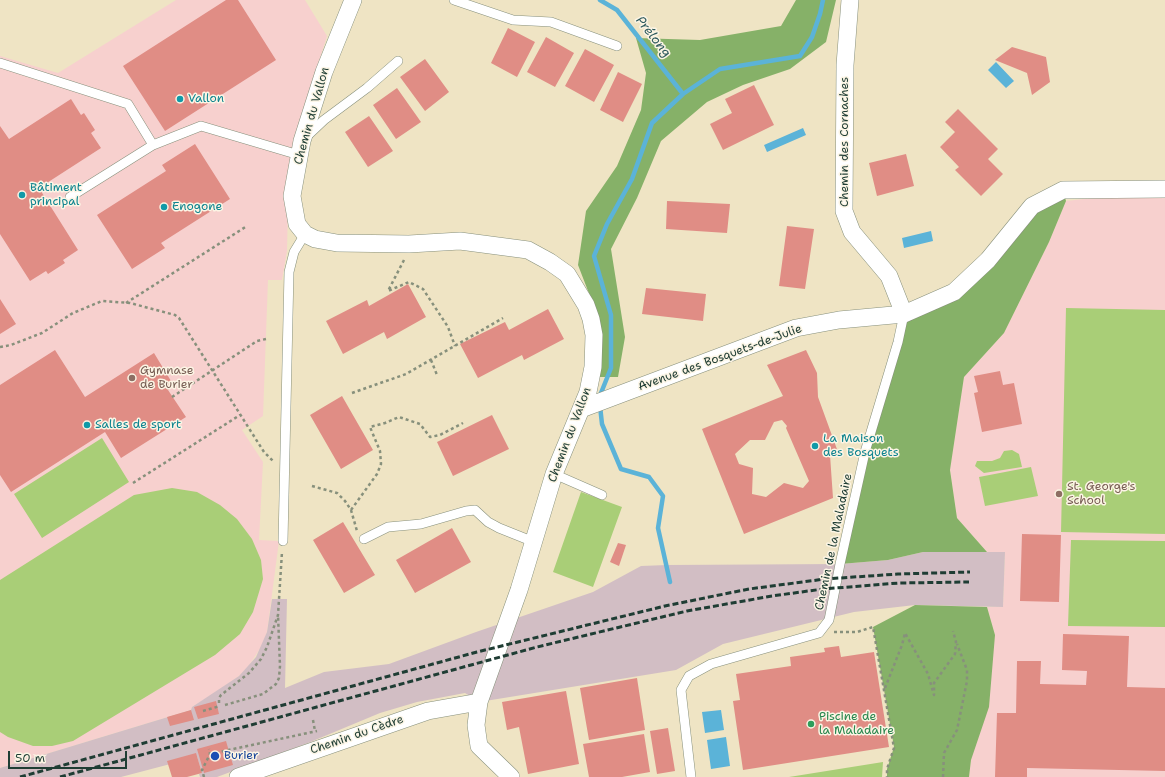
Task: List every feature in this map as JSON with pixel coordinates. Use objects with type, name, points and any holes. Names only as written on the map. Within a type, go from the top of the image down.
[{"type":"street","name":"Chemin du Vallon","points":[[352,0],[324,72],[300,148],[292,196],[297,224],[305,234],[315,239],[337,243],[409,244],[460,241],[528,250],[550,262],[567,274],[586,305],[592,318],[594,335],[593,367],[588,392],[587,407],[554,474],[520,590],[479,702],[476,725],[479,746],[511,777]]},
{"type":"street","name":"Chemin des Cornaches","points":[[850,0],[845,65],[844,211],[852,232],[889,276],[904,314]]},
{"type":"street","name":"Avenue des Bosquets-de-Julie","points":[[587,407],[796,328],[839,320],[904,314],[954,292],[988,260],[1032,206],[1063,190],[1165,189]]},
{"type":"street","name":"Chemin du Cèdre","points":[[238,777],[428,711],[479,702]]},
{"type":"lane","points":[[454,0],[513,20],[551,22],[617,46]]},
{"type":"lane","points":[[70,197],[153,145],[201,126],[300,148],[324,120],[368,88],[398,61]]},
{"type":"lane","points":[[0,63],[128,104],[153,145]]},
{"type":"lane","points":[[283,541],[289,272],[294,252],[305,234]]},
{"type":"lane","name":"Chemin de la Maladaire","points":[[819,632],[829,620],[865,452],[898,342],[904,314]]},
{"type":"lane","points":[[554,474],[602,495]]},
{"type":"lane","points":[[361,536],[388,527],[421,524],[466,511],[475,510],[494,525],[534,542]]},
{"type":"lane","points":[[691,777],[681,690],[683,683],[689,676],[711,664],[819,632]]},
{"type":"path","points":[[125,303],[248,226]]},
{"type":"path","points":[[409,244],[403,263],[388,291],[409,282],[423,290],[448,327],[455,346]]},
{"type":"path","points":[[0,347],[11,345],[42,333],[73,313],[102,301],[125,303],[175,315],[180,318],[264,452],[272,460],[284,467]]},
{"type":"path","points":[[352,393],[406,374],[503,318]]},
{"type":"path","points":[[172,397],[257,341],[266,339]]},
{"type":"path","points":[[431,360],[437,375]]},
{"type":"path","points":[[133,483],[240,415]]},
{"type":"path","points":[[351,510],[377,474],[381,464],[380,451],[370,426],[385,424],[399,417],[420,424],[430,437],[440,435],[463,422]]},
{"type":"path","points":[[312,486],[337,493],[351,510],[361,536]]},
{"type":"path","points":[[225,705],[263,694],[276,684],[279,678],[278,614],[283,541]]},
{"type":"path","points":[[203,711],[220,705],[219,698],[221,695],[249,673],[261,659],[267,647],[278,614]]},
{"type":"path","points":[[819,632],[857,632],[873,627],[885,688],[894,748],[887,769],[887,777]]},
{"type":"path","points":[[943,777],[944,753],[957,730],[967,681],[967,670],[952,631]]},
{"type":"path","points":[[885,688],[902,645],[905,633],[928,674],[934,694],[934,683],[955,654],[956,642]]},
{"type":"path","points":[[313,720],[315,731]]},
{"type":"path","points":[[210,754],[321,730]]},
{"type":"path","points":[[204,777],[202,770],[210,754],[209,749]]},
{"type":"shaded area","name":"Gymnase de Burier","points":[[176,0],[305,0],[327,36],[317,68],[288,206],[287,251],[282,280],[268,280],[263,416],[242,430],[263,462],[259,540],[279,541],[267,632],[263,644],[248,667],[239,676],[192,707],[191,710],[0,768],[0,56],[58,73]]},
{"type":"shaded area","name":"St. George's School","points":[[1165,190],[1165,777],[969,777],[995,635],[987,607],[1003,607],[1005,552],[987,552],[957,518],[950,469],[964,377],[1004,333],[1049,242],[1066,201]]},
{"type":"shaded area","points":[[923,552],[1005,552],[1003,607],[915,605],[854,612],[723,644],[676,670],[479,702],[465,693],[417,702],[380,713],[308,743],[217,777],[200,777],[199,774],[202,773],[197,757],[121,777],[0,777],[0,768],[191,710],[192,707],[239,676],[256,657],[267,632],[272,599],[287,599],[285,688],[324,672],[389,664],[476,632],[593,592],[641,566],[840,564],[888,560]]},
{"type":"green space","points":[[796,0],[836,0],[826,42],[790,69],[743,85],[707,102],[661,141],[637,198],[611,249],[625,337],[618,377],[596,377],[595,309],[578,265],[586,211],[617,166],[641,110],[646,73],[636,38],[700,40],[781,26]]},
{"type":"green space","points":[[1063,190],[1066,201],[1049,242],[1004,333],[964,377],[950,470],[957,518],[987,552],[923,552],[888,560],[840,564],[904,314],[954,292],[1017,223]]},
{"type":"green space","points":[[1066,308],[1165,310],[1165,534],[1061,532]]},
{"type":"green space","points":[[102,438],[129,482],[42,538],[14,494]]},
{"type":"green space","points":[[1012,450],[1019,454],[1022,467],[984,473],[975,466],[977,461],[992,461],[1000,458],[1004,451]]},
{"type":"green space","points":[[1031,467],[1038,496],[985,506],[979,477]]},
{"type":"green space","points":[[172,488],[197,492],[220,505],[237,519],[252,539],[261,560],[263,579],[253,612],[240,634],[215,655],[73,741],[52,746],[33,746],[8,737],[0,732],[0,580],[134,495]]},
{"type":"green space","points":[[581,492],[622,507],[593,587],[553,572]]},
{"type":"green space","points":[[1071,540],[1165,541],[1165,627],[1068,626]]},
{"type":"green space","points":[[915,605],[987,607],[995,635],[989,707],[971,760],[969,777],[887,777],[887,769],[894,747],[873,627]]},
{"type":"green space","points":[[883,762],[882,777],[789,777]]},
{"type":"water","points":[[996,62],[1014,81],[1006,88],[988,70]]},
{"type":"water","points":[[803,128],[806,135],[767,152],[764,145]]},
{"type":"water","points":[[931,231],[933,241],[904,248],[902,238]]},
{"type":"water","points":[[721,710],[724,730],[705,733],[702,712]]},
{"type":"water","points":[[726,737],[730,766],[711,769],[707,740]]},
{"type":"building","name":"Vallon","points":[[226,0],[238,0],[276,60],[165,131],[123,66]]},
{"type":"building","points":[[508,28],[535,42],[517,77],[491,63]]},
{"type":"building","points":[[546,37],[574,53],[555,87],[527,72]]},
{"type":"building","points":[[1012,47],[1046,57],[1050,82],[1032,95],[1027,73],[995,60]]},
{"type":"building","points":[[585,49],[614,65],[594,102],[565,86]]},
{"type":"building","points":[[425,59],[449,92],[425,111],[400,77]]},
{"type":"building","points":[[618,72],[642,84],[623,122],[600,110]]},
{"type":"building","points":[[754,85],[774,125],[723,150],[710,124],[732,113],[725,99]]},
{"type":"building","points":[[397,88],[421,122],[396,139],[373,105]]},
{"type":"building","name":"Bâtiment principal","points":[[71,99],[81,115],[84,113],[95,130],[91,133],[101,148],[39,188],[78,250],[63,260],[65,263],[48,274],[46,271],[30,281],[0,234],[0,126],[9,139]]},
{"type":"building","points":[[958,109],[998,149],[988,159],[1003,174],[981,196],[955,170],[959,167],[940,147],[955,132],[945,122]]},
{"type":"building","points":[[369,116],[393,151],[368,167],[345,132]]},
{"type":"building","name":"Enogone","points":[[195,144],[230,199],[161,243],[165,248],[132,269],[97,215],[166,171],[162,165]]},
{"type":"building","points":[[906,154],[914,186],[877,196],[869,163]]},
{"type":"building","points":[[667,201],[730,204],[727,233],[666,229]]},
{"type":"building","points":[[787,226],[814,229],[805,289],[779,286]]},
{"type":"building","points":[[408,284],[426,317],[387,339],[384,332],[343,354],[326,321],[367,300],[369,306]]},
{"type":"building","points":[[646,288],[706,294],[703,321],[642,314]]},
{"type":"building","points":[[0,299],[16,324],[0,334]]},
{"type":"building","points":[[548,309],[564,339],[524,360],[522,355],[478,378],[460,344],[505,322],[509,330]]},
{"type":"building","name":"Salles de sport","points":[[55,350],[85,397],[154,353],[174,386],[168,390],[186,417],[121,458],[105,432],[11,492],[0,475],[0,385]]},
{"type":"building","name":"La Maison des Bosquets","points":[[806,350],[817,373],[818,397],[838,452],[830,455],[833,498],[744,534],[702,429],[783,396],[767,365]],"holes":[[[782,420],[787,426],[786,428],[809,481],[803,488],[784,483],[766,497],[752,494],[753,468],[739,464],[735,454],[750,440],[765,440],[774,422]]]},
{"type":"building","points":[[1000,371],[1003,385],[1014,383],[1022,424],[982,432],[974,393],[978,392],[974,376]]},
{"type":"building","points":[[342,396],[373,450],[341,469],[310,415]]},
{"type":"building","points":[[492,415],[509,449],[453,476],[437,442]]},
{"type":"building","points":[[343,522],[375,575],[344,593],[313,540]]},
{"type":"building","points":[[452,528],[471,562],[415,593],[396,560]]},
{"type":"building","points":[[1022,534],[1061,535],[1059,602],[1020,601]]},
{"type":"building","points":[[618,543],[626,545],[619,566],[610,562]]},
{"type":"building","points":[[1063,634],[1129,636],[1127,687],[1165,688],[1165,771],[1027,768],[1027,777],[995,777],[997,713],[1016,713],[1017,661],[1041,661],[1040,684],[1086,685],[1087,671],[1062,670]]},
{"type":"building","name":"Piscine de la Maladaire","points":[[839,646],[841,657],[874,652],[889,747],[743,770],[733,701],[740,700],[736,674],[791,666],[790,657],[825,652],[824,648]]},
{"type":"building","points":[[637,678],[645,730],[589,740],[580,688]]},
{"type":"building","points":[[566,691],[579,764],[528,774],[519,727],[507,730],[502,702]]},
{"type":"building","points":[[216,701],[219,714],[198,719],[194,707]]},
{"type":"building","points":[[191,710],[194,720],[170,726],[167,717]]},
{"type":"building","points":[[668,728],[675,771],[657,774],[650,731]]},
{"type":"building","points":[[644,734],[650,772],[622,777],[589,777],[583,744]]},
{"type":"building","points":[[226,741],[233,765],[204,773],[197,749]]},
{"type":"building","points":[[196,753],[202,773],[187,777],[172,777],[167,761]]},
{"type":"waterway","name":"Prélong","points":[[600,0],[617,10],[683,94]]},
{"type":"waterway","points":[[599,398],[611,368],[611,315],[594,256],[607,224],[632,179],[652,123],[683,94],[720,69],[800,56],[812,37],[823,0]]},
{"type":"waterway","points":[[600,406],[602,424],[621,469],[649,477],[663,496],[658,528],[670,582]]},
{"type":"railway","points":[[20,777],[477,652],[665,606],[749,589],[825,579],[898,574],[970,572]]},
{"type":"railway","points":[[60,777],[537,647],[687,611],[772,596],[823,589],[899,583],[969,582]]},
{"type":"place","name":"Vallon","points":[[180,99]]},
{"type":"place","name":"Bâtiment principal","points":[[22,195]]},
{"type":"place","name":"Enogone","points":[[164,207]]},
{"type":"place","name":"Gymnase de Burier","points":[[132,378]]},
{"type":"place","name":"Salles de sport","points":[[87,425]]},
{"type":"place","name":"La Maison des Bosquets","points":[[815,446]]},
{"type":"place","name":"St. George's School","points":[[1059,494]]},
{"type":"place","name":"Piscine de la Maladaire","points":[[811,724]]},
{"type":"place","name":"Burier","points":[[215,756]]}]
